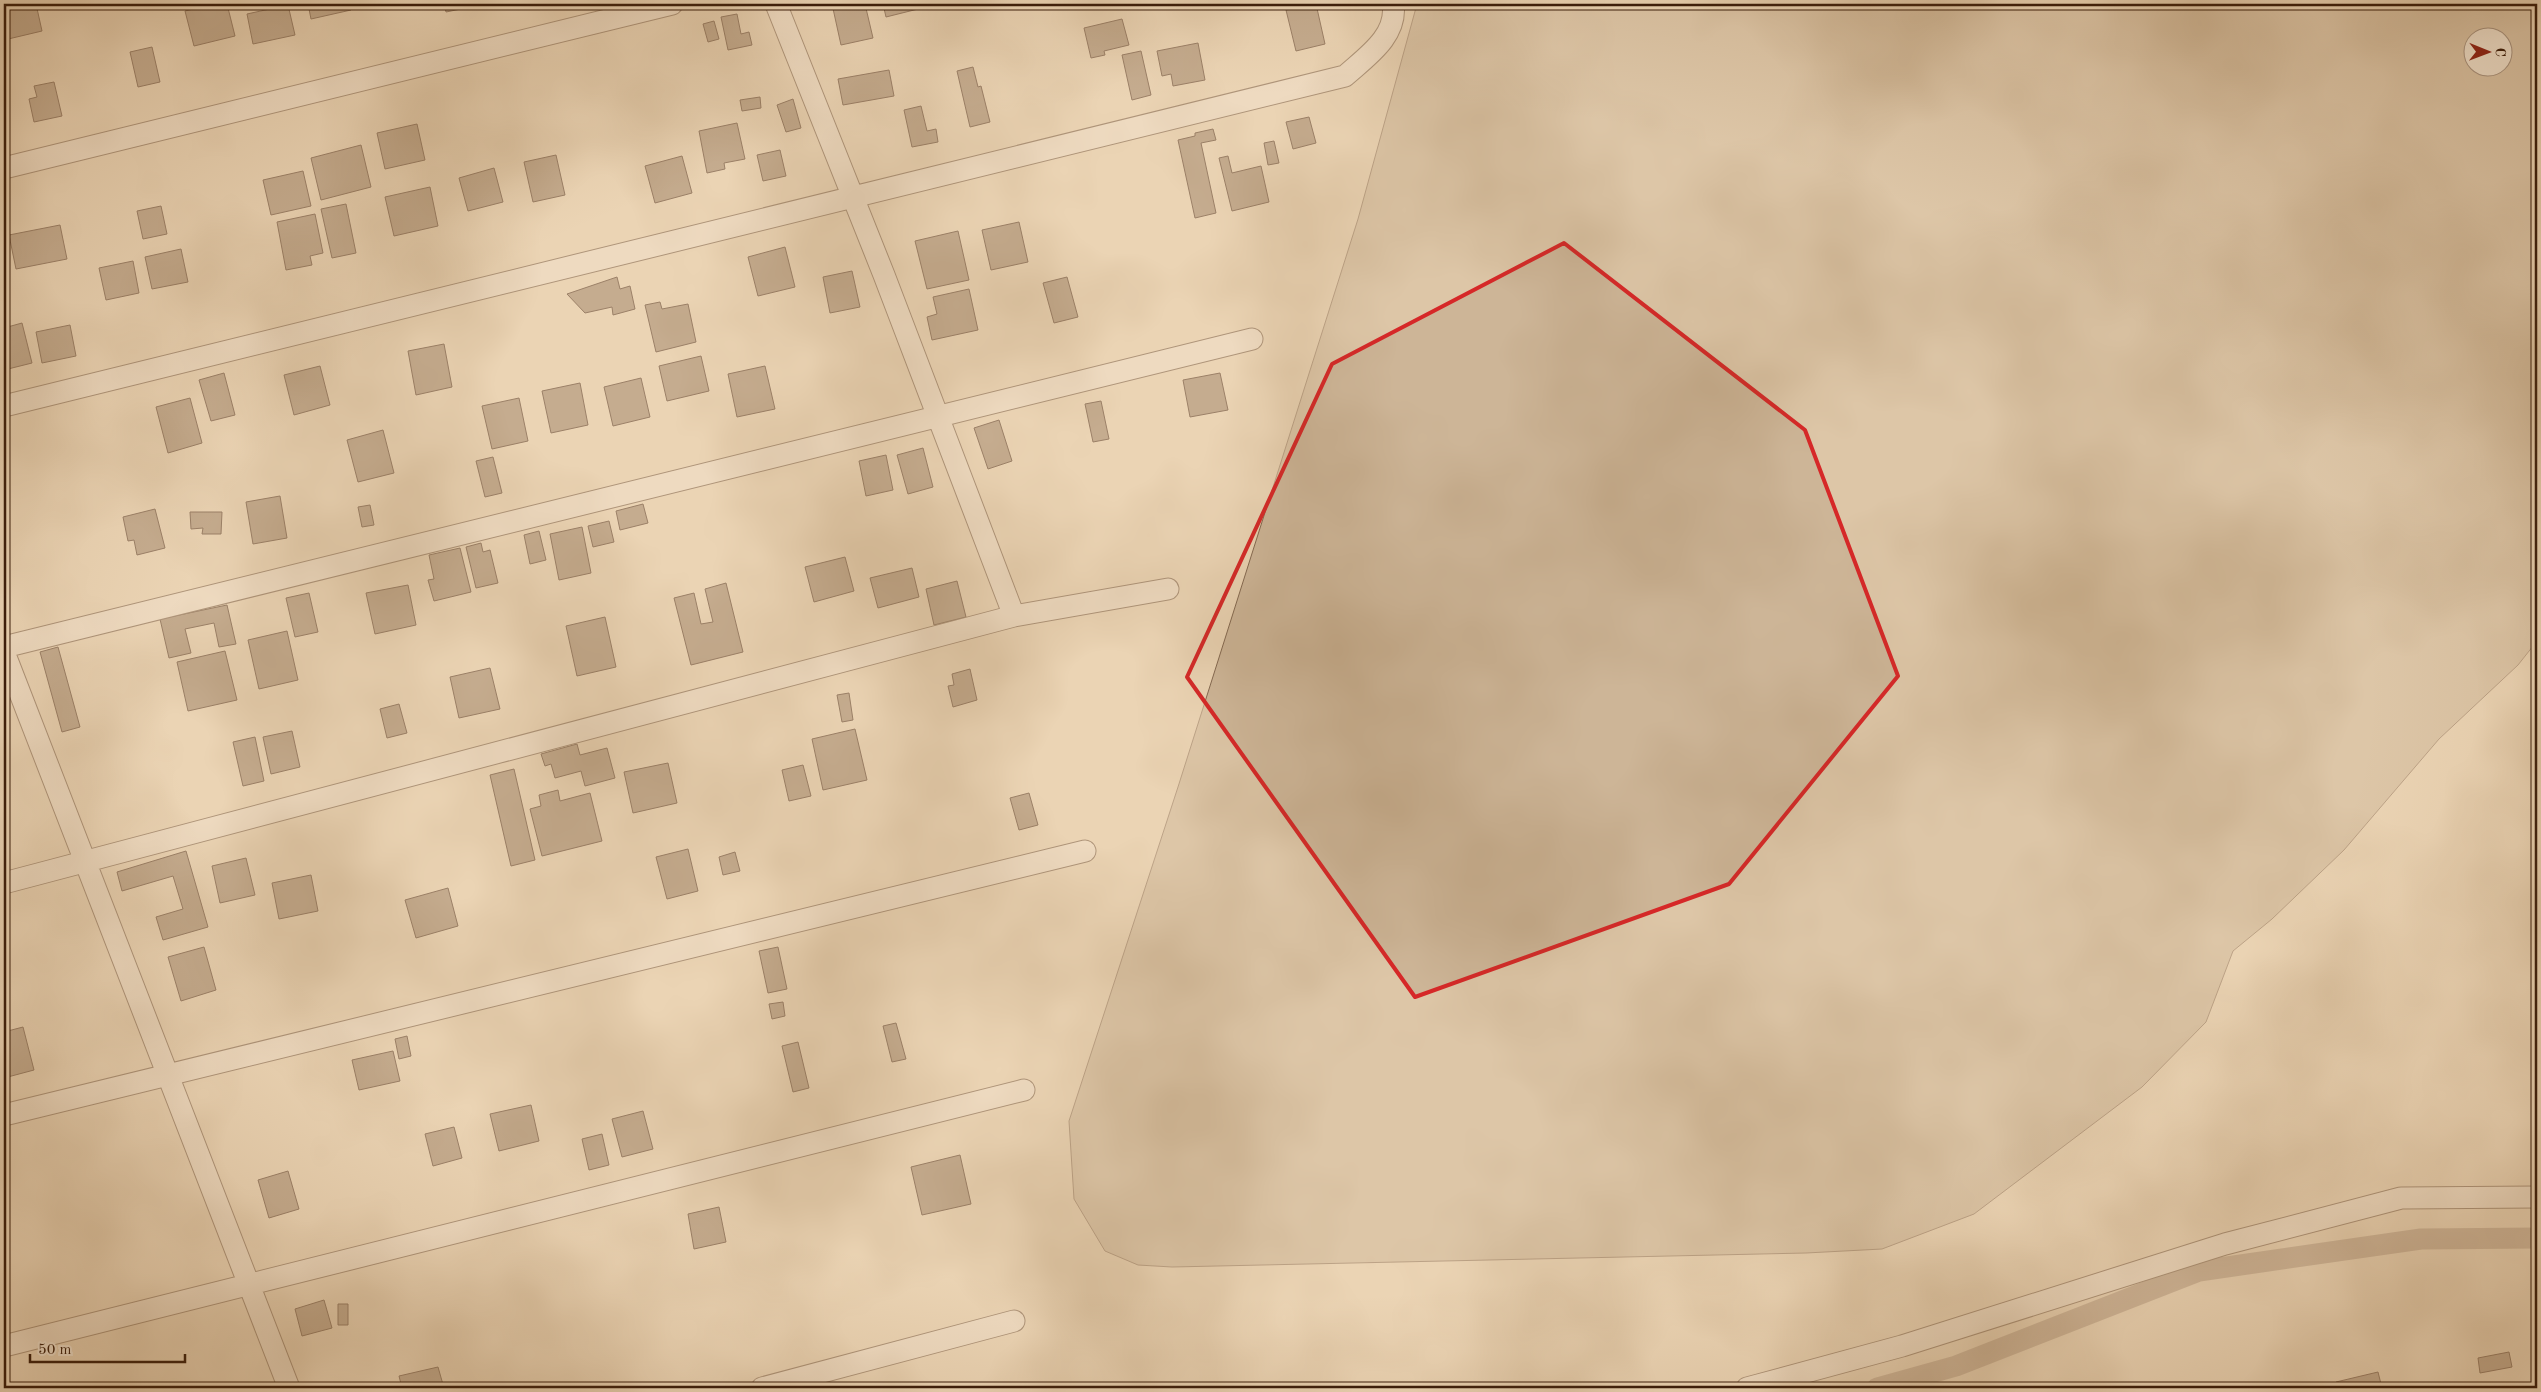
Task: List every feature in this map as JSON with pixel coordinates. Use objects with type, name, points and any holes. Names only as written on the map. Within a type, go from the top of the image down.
[{"type":"street","points":[[4,168],[672,4]]},
{"type":"street","points":[[776,4],[853,196],[1014,616]]},
{"type":"street","points":[[4,406],[1345,76],[1385,40],[1394,9],[1393,4]]},
{"type":"street","points":[[4,647],[1252,339]]},
{"type":"street","points":[[4,883],[1014,616],[1168,589]]},
{"type":"street","points":[[4,652],[289,1388]]},
{"type":"street","points":[[4,1115],[1085,851]]},
{"type":"street","points":[[4,1346],[1024,1090]]},
{"type":"street","points":[[1747,1388],[1902,1346],[2225,1244],[2401,1198],[2537,1198]]},
{"type":"street","points":[[762,1388],[1014,1321]]},
{"type":"highlighted area","points":[[1564,243],[1805,430],[1898,676],[1729,884],[1415,997],[1187,677],[1332,364]]},
{"type":"shaded area","points":[[1417,4],[2537,4],[2537,641],[2518,665],[2439,739],[2344,850],[2272,919],[2233,951],[2206,1022],[2142,1087],[1974,1214],[1882,1249],[1806,1253],[1172,1267],[1138,1265],[1105,1251],[1074,1199],[1069,1121],[1178,787],[1358,219]]},
{"type":"building","points":[[27,4],[36,4],[42,31],[4,40],[4,10]]},
{"type":"building","points":[[214,4],[227,4],[235,36],[194,46],[185,11]]},
{"type":"building","points":[[308,4],[349,4],[351,10],[311,19]]},
{"type":"building","points":[[444,4],[485,4],[446,12]]},
{"type":"building","points":[[832,4],[865,4],[873,38],[841,45]]},
{"type":"building","points":[[883,4],[921,4],[922,8],[886,17]]},
{"type":"building","points":[[942,4],[953,4],[953,5],[942,7]]},
{"type":"building","points":[[1087,4],[1102,4],[1087,7]]},
{"type":"building","points":[[1316,4],[1325,44],[1296,51],[1286,10]]},
{"type":"building","points":[[288,5],[295,35],[253,44],[247,14]]},
{"type":"building","points":[[737,14],[741,34],[749,32],[752,45],[728,50],[721,17]]},
{"type":"building","points":[[1122,19],[1129,45],[1104,51],[1105,55],[1091,58],[1084,28]]},
{"type":"building","points":[[714,21],[719,39],[708,42],[703,24]]},
{"type":"building","points":[[1198,43],[1205,80],[1173,86],[1171,74],[1162,76],[1157,51]]},
{"type":"building","points":[[152,47],[160,82],[138,87],[130,52]]},
{"type":"building","points":[[1141,51],[1151,95],[1132,100],[1122,55]]},
{"type":"building","points":[[973,67],[978,87],[981,86],[990,122],[970,127],[957,71]]},
{"type":"building","points":[[889,70],[894,96],[843,105],[838,79]]},
{"type":"building","points":[[54,82],[62,116],[34,122],[29,99],[37,97],[34,86]]},
{"type":"building","points":[[760,97],[761,108],[742,111],[740,100]]},
{"type":"building","points":[[793,99],[801,128],[786,132],[777,105]]},
{"type":"building","points":[[921,106],[927,131],[936,129],[938,142],[912,147],[904,110]]},
{"type":"building","points":[[1309,117],[1316,143],[1293,149],[1286,122]]},
{"type":"building","points":[[737,123],[745,159],[724,163],[725,169],[707,173],[699,131]]},
{"type":"building","points":[[417,124],[425,160],[385,169],[377,133]]},
{"type":"building","points":[[1213,129],[1216,140],[1201,143],[1216,213],[1195,218],[1178,140],[1195,136],[1195,133]]},
{"type":"building","points":[[1274,141],[1279,163],[1268,165],[1264,143]]},
{"type":"building","points":[[361,145],[371,187],[321,200],[311,158]]},
{"type":"building","points":[[780,150],[786,176],[763,181],[757,155]]},
{"type":"building","points":[[556,155],[565,195],[533,202],[524,162]]},
{"type":"building","points":[[682,156],[692,193],[655,203],[645,166]]},
{"type":"building","points":[[1228,156],[1232,173],[1261,166],[1269,202],[1232,211],[1219,158]]},
{"type":"building","points":[[494,168],[503,202],[468,211],[459,178]]},
{"type":"building","points":[[303,171],[311,206],[271,215],[263,180]]},
{"type":"building","points":[[430,187],[438,226],[394,236],[385,197]]},
{"type":"building","points":[[346,204],[356,253],[332,258],[321,209]]},
{"type":"building","points":[[161,206],[167,234],[143,239],[137,211]]},
{"type":"building","points":[[315,214],[323,253],[310,256],[312,265],[286,270],[277,222]]},
{"type":"building","points":[[1019,222],[1028,262],[991,270],[982,230]]},
{"type":"building","points":[[60,225],[67,259],[16,269],[9,235]]},
{"type":"building","points":[[958,231],[969,280],[927,289],[915,241]]},
{"type":"building","points":[[785,247],[795,287],[758,296],[748,257]]},
{"type":"building","points":[[181,249],[188,282],[152,289],[145,257]]},
{"type":"building","points":[[133,261],[139,293],[106,300],[99,268]]},
{"type":"building","points":[[852,271],[860,307],[830,313],[823,277]]},
{"type":"building","points":[[617,277],[620,289],[630,286],[635,309],[613,315],[612,307],[585,313],[567,294]]},
{"type":"building","points":[[1067,277],[1078,317],[1054,323],[1043,283]]},
{"type":"building","points":[[969,289],[978,330],[932,340],[927,317],[937,314],[933,297]]},
{"type":"building","points":[[660,302],[662,309],[688,304],[696,342],[656,352],[645,305]]},
{"type":"building","points":[[22,323],[32,363],[4,370],[4,328]]},
{"type":"building","points":[[70,325],[76,356],[42,363],[36,332]]},
{"type":"building","points":[[444,344],[452,387],[416,395],[408,351]]},
{"type":"building","points":[[701,356],[709,391],[667,401],[659,366]]},
{"type":"building","points":[[320,366],[330,405],[294,415],[284,375]]},
{"type":"building","points":[[765,366],[775,409],[737,417],[728,374]]},
{"type":"building","points":[[224,373],[235,415],[211,421],[199,380]]},
{"type":"building","points":[[1220,373],[1228,410],[1190,417],[1183,380]]},
{"type":"building","points":[[641,378],[650,417],[613,426],[604,387]]},
{"type":"building","points":[[580,383],[588,425],[551,433],[542,391]]},
{"type":"building","points":[[190,398],[202,443],[168,453],[156,407]]},
{"type":"building","points":[[519,398],[528,441],[492,449],[482,406]]},
{"type":"building","points":[[1101,401],[1109,439],[1093,442],[1085,404]]},
{"type":"building","points":[[999,420],[1012,461],[988,469],[974,428]]},
{"type":"building","points":[[383,430],[394,473],[358,482],[347,440]]},
{"type":"building","points":[[923,448],[933,487],[908,494],[897,455]]},
{"type":"building","points":[[886,455],[893,490],[866,496],[859,461]]},
{"type":"building","points":[[493,457],[502,493],[485,497],[476,461]]},
{"type":"building","points":[[280,496],[287,538],[253,544],[246,502]]},
{"type":"building","points":[[643,504],[648,523],[620,530],[616,511]]},
{"type":"building","points":[[370,505],[374,525],[362,527],[358,507]]},
{"type":"building","points":[[155,509],[165,548],[137,555],[134,540],[128,541],[123,517]]},
{"type":"building","points":[[190,512],[222,512],[221,534],[202,534],[203,528],[191,529]]},
{"type":"building","points":[[609,521],[614,542],[593,547],[588,526]]},
{"type":"building","points":[[582,527],[591,573],[559,580],[550,534]]},
{"type":"building","points":[[539,531],[546,560],[530,564],[524,535]]},
{"type":"building","points":[[481,543],[483,552],[490,550],[498,583],[476,588],[466,547]]},
{"type":"building","points":[[460,548],[471,592],[434,601],[428,580],[434,579],[429,555]]},
{"type":"building","points":[[845,557],[854,591],[814,602],[805,567]]},
{"type":"building","points":[[912,568],[919,597],[878,608],[870,578]]},
{"type":"building","points":[[957,581],[966,617],[934,625],[926,589]]},
{"type":"building","points":[[726,583],[743,652],[691,665],[674,598],[694,593],[701,624],[713,622],[705,589]]},
{"type":"building","points":[[408,585],[416,625],[375,634],[366,593]]},
{"type":"building","points":[[309,593],[318,632],[295,637],[286,598]]},
{"type":"building","points":[[227,605],[236,644],[219,647],[214,623],[185,629],[191,653],[169,658],[160,619]]},
{"type":"building","points":[[605,617],[616,667],[577,676],[566,626]]},
{"type":"building","points":[[287,631],[298,680],[259,689],[248,640]]},
{"type":"building","points":[[58,647],[80,727],[62,732],[40,652]]},
{"type":"building","points":[[225,651],[237,700],[188,711],[177,662]]},
{"type":"building","points":[[490,668],[500,709],[459,718],[450,677]]},
{"type":"building","points":[[970,669],[977,700],[953,707],[948,686],[954,685],[952,674]]},
{"type":"building","points":[[849,693],[853,720],[842,722],[837,695]]},
{"type":"building","points":[[399,704],[407,733],[387,738],[380,709]]},
{"type":"building","points":[[855,729],[867,780],[823,790],[812,739]]},
{"type":"building","points":[[292,731],[300,767],[271,774],[263,737]]},
{"type":"building","points":[[255,737],[264,781],[243,786],[233,742]]},
{"type":"building","points":[[577,744],[580,755],[607,748],[615,778],[585,786],[581,771],[555,778],[551,764],[545,766],[541,754]]},
{"type":"building","points":[[668,763],[677,803],[633,813],[624,772]]},
{"type":"building","points":[[803,765],[811,796],[789,801],[782,770]]},
{"type":"building","points":[[514,769],[535,860],[511,866],[490,775]]},
{"type":"building","points":[[558,790],[560,801],[590,793],[602,841],[542,856],[530,809],[541,806],[539,795]]},
{"type":"building","points":[[1029,793],[1038,825],[1019,830],[1010,798]]},
{"type":"building","points":[[688,849],[698,891],[667,899],[656,857]]},
{"type":"building","points":[[186,851],[208,927],[163,940],[156,917],[183,909],[173,876],[122,891],[117,872]]},
{"type":"building","points":[[735,852],[740,871],[723,875],[719,857]]},
{"type":"building","points":[[246,858],[255,895],[220,903],[212,866]]},
{"type":"building","points":[[311,875],[318,911],[279,919],[272,883]]},
{"type":"building","points":[[448,888],[458,926],[416,938],[405,900]]},
{"type":"building","points":[[204,947],[216,990],[181,1001],[168,957]]},
{"type":"building","points":[[778,947],[787,989],[768,993],[759,951]]},
{"type":"building","points":[[783,1002],[785,1016],[772,1019],[769,1004]]},
{"type":"building","points":[[896,1023],[906,1059],[892,1062],[883,1026]]},
{"type":"building","points":[[23,1027],[34,1070],[4,1078],[4,1032]]},
{"type":"building","points":[[407,1036],[411,1056],[399,1059],[395,1039]]},
{"type":"building","points":[[798,1042],[809,1088],[793,1092],[782,1046]]},
{"type":"building","points":[[393,1051],[400,1081],[359,1090],[352,1060]]},
{"type":"building","points":[[531,1105],[539,1141],[499,1151],[490,1114]]},
{"type":"building","points":[[643,1111],[653,1149],[622,1157],[612,1119]]},
{"type":"building","points":[[454,1127],[462,1158],[433,1166],[425,1134]]},
{"type":"building","points":[[602,1134],[609,1165],[589,1170],[582,1139]]},
{"type":"building","points":[[960,1155],[971,1204],[922,1215],[911,1167]]},
{"type":"building","points":[[288,1171],[299,1209],[269,1218],[258,1180]]},
{"type":"building","points":[[719,1207],[726,1242],[694,1249],[688,1214]]},
{"type":"building","points":[[324,1300],[332,1328],[302,1336],[295,1309]]},
{"type":"building","points":[[338,1304],[348,1304],[348,1325],[338,1325]]},
{"type":"building","points":[[2509,1352],[2512,1367],[2480,1373],[2478,1358]]},
{"type":"building","points":[[438,1367],[444,1388],[402,1388],[399,1376]]},
{"type":"building","points":[[2378,1372],[2382,1388],[2337,1388],[2336,1382]]},
{"type":"waterway","points":[[1877,1388],[1956,1366],[2199,1271],[2421,1239],[2537,1238]]}]
